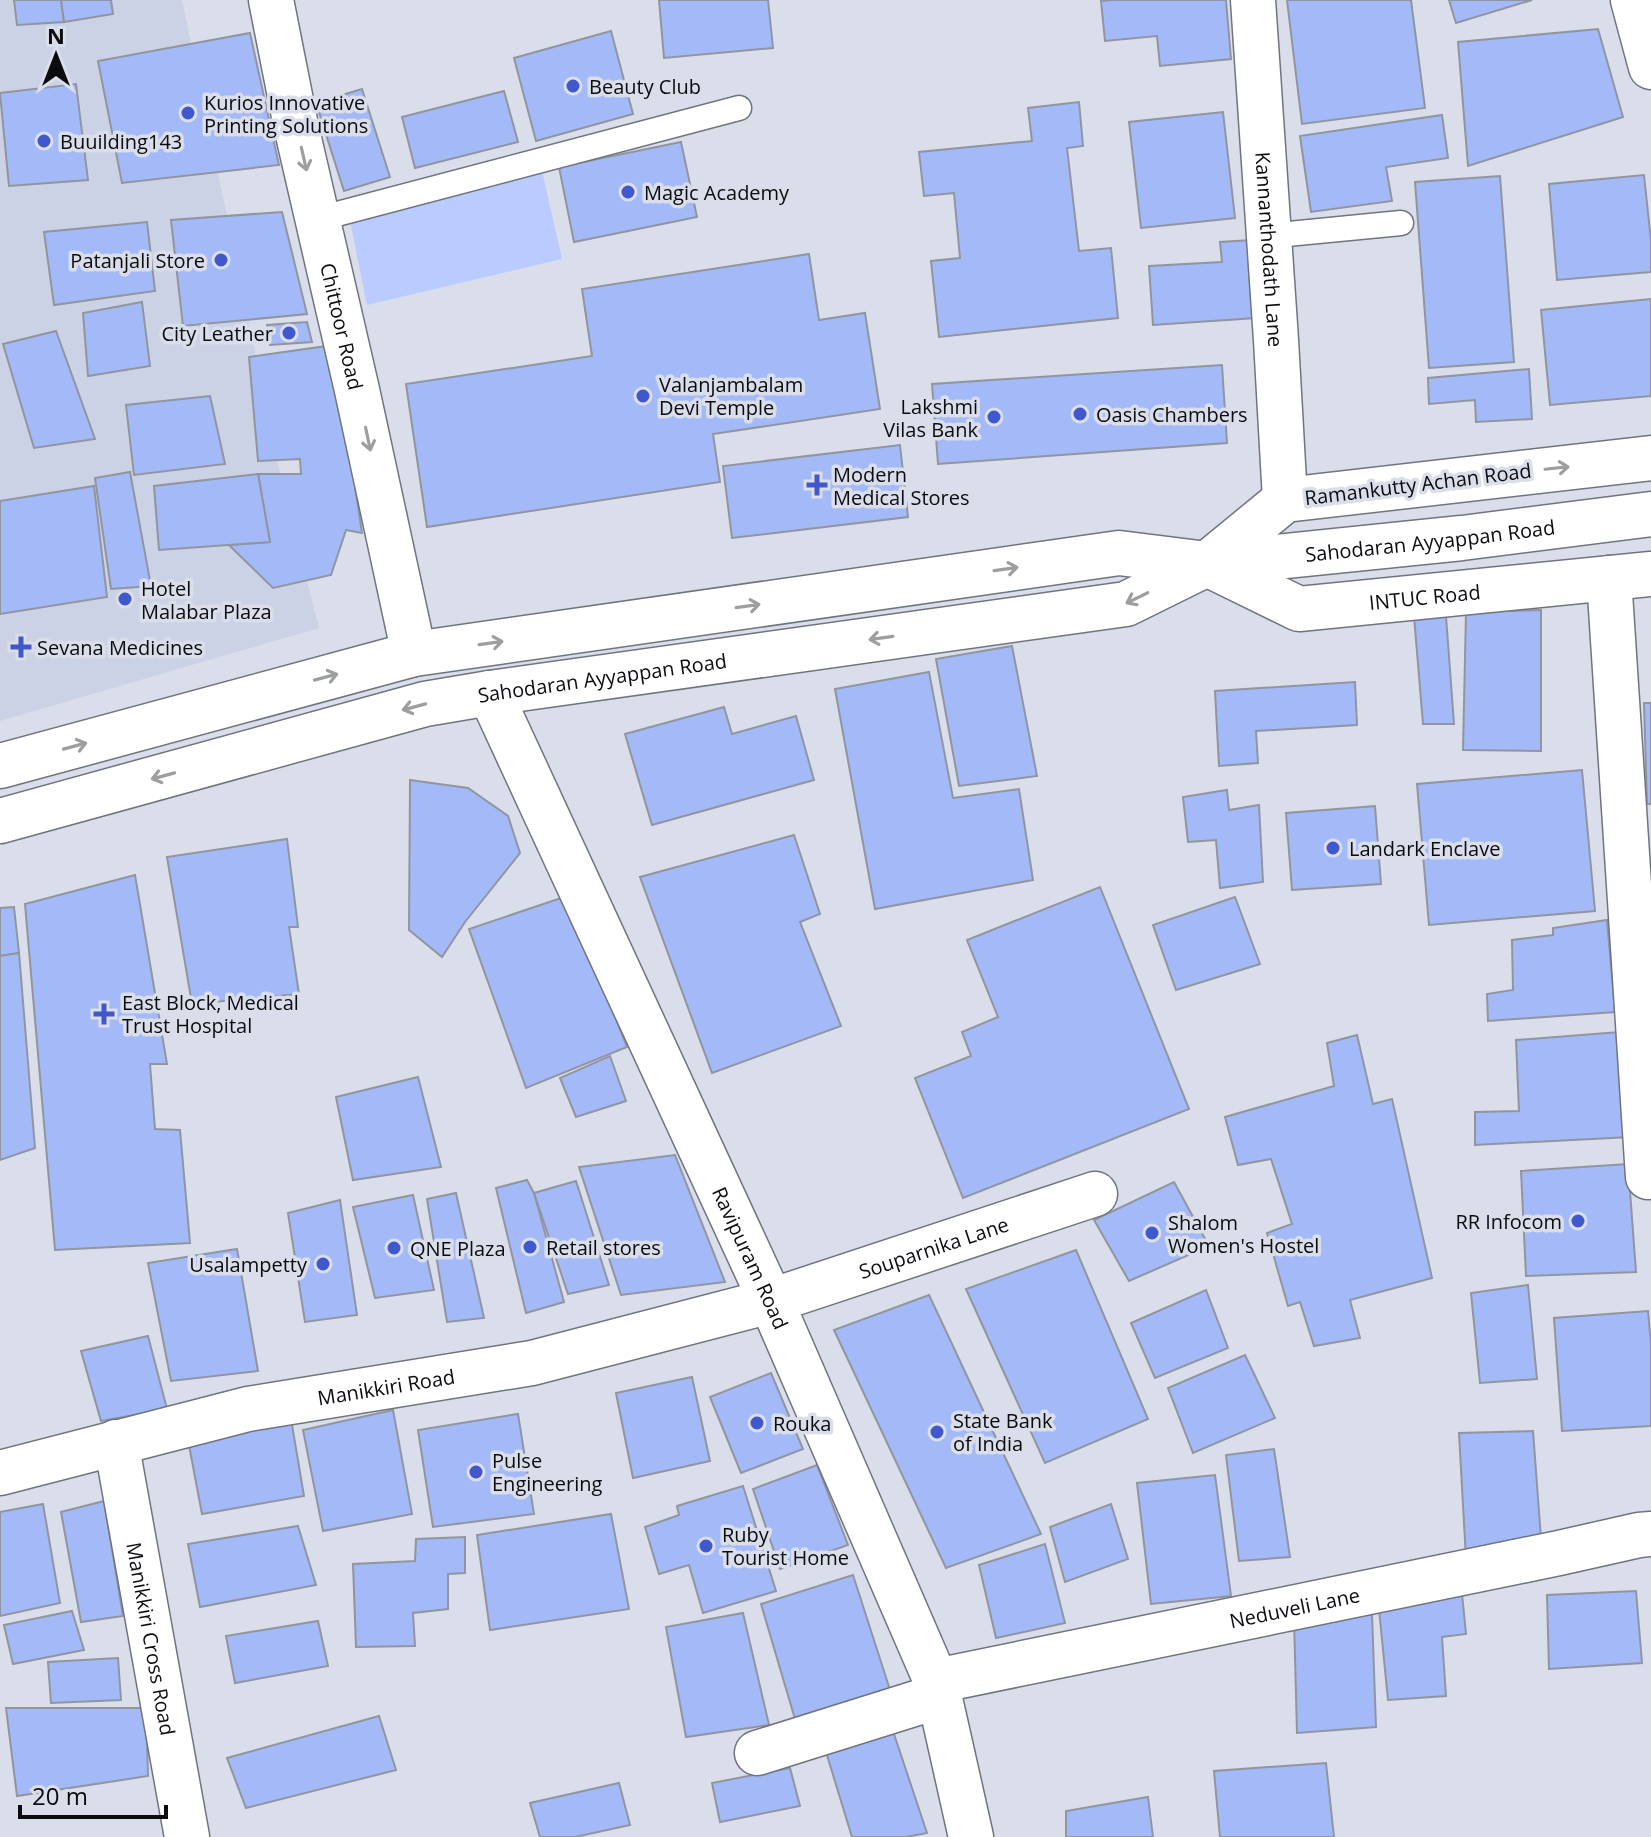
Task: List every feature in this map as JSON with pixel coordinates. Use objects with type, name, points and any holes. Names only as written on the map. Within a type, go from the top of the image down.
[{"type":"main road","name":"Chittoor Road","points":[[271,0],[296,126],[414,654]]},
{"type":"main road","name":"Kannanthodath Lane","points":[[1253,0],[1268,236],[1288,340],[1285,500]]},
{"type":"main road","points":[[1633,0],[1651,67]]},
{"type":"main road","name":"Ramankutty Achan Road","points":[[1207,564],[1285,500],[1651,458]]},
{"type":"main road","name":"Sahodaran Ayyappan Road","points":[[0,766],[414,654],[1119,553],[1207,564],[1462,538],[1651,514]]},
{"type":"main road","name":"Sahodaran Ayyappan Road","points":[[0,821],[425,704],[1126,604],[1207,564]]},
{"type":"main road","name":"INTUC Road","points":[[1207,564],[1299,609],[1630,576]]},
{"type":"main road","points":[[1630,576],[1648,1177]]},
{"type":"main road","name":"Ravipuram Road","points":[[490,693],[771,1301],[938,1688],[971,1837]]},
{"type":"main road","name":"Souparnika Lane","points":[[771,1301],[1095,1194]]},
{"type":"main road","name":"Manikkiri Road","points":[[0,1473],[248,1409],[532,1363],[771,1301]]},
{"type":"main road","name":"Manikkiri Cross Road","points":[[116,1442],[187,1837]]},
{"type":"main road","name":"Neduveli Lane","points":[[757,1753],[938,1688],[1651,1534]]},
{"type":"lane","points":[[318,219],[739,108]]},
{"type":"lane","points":[[1268,236],[1401,223]]},
{"type":"shaded area","points":[[0,0],[182,0],[283,486],[319,628],[0,721]]},
{"type":"shaded area","points":[[542,171],[562,259],[367,305],[350,221]]},
{"type":"building","points":[[14,0],[61,0],[64,22],[17,25]]},
{"type":"building","points":[[61,0],[111,0],[113,14],[64,22]]},
{"type":"building","points":[[659,0],[768,0],[773,48],[664,58]]},
{"type":"building","points":[[1226,0],[1231,59],[1160,66],[1157,36],[1105,41],[1101,1]]},
{"type":"building","points":[[1287,0],[1411,0],[1425,108],[1302,124]]},
{"type":"building","points":[[1449,0],[1532,0],[1456,23]]},
{"type":"building","points":[[1598,29],[1623,117],[1468,166],[1458,42]]},
{"type":"building","name":"Beauty Club","points":[[611,31],[633,114],[536,141],[514,58]]},
{"type":"building","name":"Kurios Innovative Printing Solutions","points":[[250,33],[279,165],[122,183],[98,61]]},
{"type":"building","name":"Buuilding143","points":[[76,84],[88,180],[9,186],[0,93]]},
{"type":"building","points":[[362,89],[390,177],[344,191],[316,103]]},
{"type":"building","points":[[504,91],[518,142],[415,168],[402,117]]},
{"type":"building","points":[[1079,102],[1083,146],[1067,148],[1079,251],[1111,248],[1118,318],[939,337],[931,261],[960,258],[954,193],[924,196],[919,152],[1032,141],[1028,108]]},
{"type":"building","points":[[1223,112],[1235,218],[1141,228],[1129,122]]},
{"type":"building","points":[[1442,115],[1448,158],[1386,167],[1392,201],[1311,212],[1300,136]]},
{"type":"building","name":"Magic Academy","points":[[681,142],[697,217],[574,242],[559,167]]},
{"type":"building","points":[[1644,175],[1651,272],[1557,280],[1549,184]]},
{"type":"building","points":[[1500,176],[1514,362],[1429,368],[1415,182]]},
{"type":"building","points":[[282,212],[307,314],[183,326],[171,220]]},
{"type":"building","points":[[147,222],[155,291],[54,305],[44,232]]},
{"type":"building","points":[[1251,240],[1256,318],[1153,325],[1149,266],[1222,262],[1220,242]]},
{"type":"building","name":"Valanjambalam Devi Temple","points":[[809,254],[819,320],[865,313],[880,409],[713,434],[720,482],[427,527],[406,384],[592,356],[582,289]]},
{"type":"building","points":[[1651,299],[1651,396],[1550,405],[1541,310]]},
{"type":"building","points":[[142,302],[150,366],[88,376],[83,313]]},
{"type":"building","name":"City Leather","points":[[307,322],[312,342],[270,345],[267,325]]},
{"type":"building","points":[[56,331],[95,439],[34,448],[3,344]]},
{"type":"building","points":[[334,345],[362,533],[346,530],[331,575],[273,588],[229,545],[270,542],[258,474],[301,474],[300,459],[258,461],[249,357]]},
{"type":"building","name":"Oasis Chambers","points":[[1222,365],[1227,443],[938,464],[932,384]]},
{"type":"building","points":[[1529,369],[1532,419],[1476,422],[1475,400],[1429,404],[1428,378]]},
{"type":"building","points":[[210,396],[225,464],[134,475],[126,405]]},
{"type":"building","points":[[900,445],[908,517],[732,538],[723,466]]},
{"type":"building","name":"Hotel Malabar Plaza","points":[[130,472],[151,586],[111,589],[95,478]]},
{"type":"building","points":[[258,474],[270,542],[159,550],[154,486]]},
{"type":"building","points":[[94,486],[107,597],[0,614],[0,501]]},
{"type":"building","points":[[1541,610],[1541,751],[1463,750],[1466,612]]},
{"type":"building","points":[[1414,616],[1446,616],[1454,724],[1423,724]]},
{"type":"building","points":[[1012,646],[1037,776],[959,786],[936,659]]},
{"type":"building","points":[[929,672],[953,798],[1019,789],[1033,880],[875,909],[835,689]]},
{"type":"building","points":[[1355,682],[1357,725],[1256,731],[1258,763],[1219,766],[1215,691]]},
{"type":"building","points":[[1644,703],[1651,703],[1651,804],[1647,804]]},
{"type":"building","points":[[724,707],[732,734],[796,716],[814,780],[652,825],[625,734]]},
{"type":"building","points":[[1582,770],[1595,911],[1429,925],[1417,784]]},
{"type":"building","points":[[410,780],[468,788],[508,816],[520,853],[465,922],[442,957],[409,930]]},
{"type":"building","points":[[1227,790],[1229,810],[1259,805],[1263,882],[1220,888],[1216,840],[1188,842],[1183,797]]},
{"type":"building","name":"Landark Enclave","points":[[1375,806],[1381,884],[1292,890],[1286,813]]},
{"type":"building","points":[[794,835],[820,914],[800,922],[841,1026],[712,1073],[640,877]]},
{"type":"building","points":[[287,839],[298,927],[289,927],[299,994],[192,1004],[167,857]]},
{"type":"building","points":[[135,875],[167,1064],[150,1064],[155,1129],[180,1130],[190,1243],[55,1250],[25,904]]},
{"type":"building","points":[[1100,887],[1189,1109],[963,1198],[915,1078],[971,1056],[962,1032],[998,1017],[967,940]]},
{"type":"building","points":[[567,896],[627,1047],[526,1088],[469,929]]},
{"type":"building","points":[[1235,897],[1260,964],[1176,990],[1153,925]]},
{"type":"building","points":[[14,907],[19,953],[0,956],[0,908]]},
{"type":"building","points":[[1607,920],[1615,1012],[1488,1021],[1487,994],[1513,990],[1512,940],[1553,935],[1553,928]]},
{"type":"building","points":[[19,953],[35,1148],[0,1160],[0,956]]},
{"type":"building","points":[[1619,1032],[1630,1137],[1475,1145],[1475,1112],[1519,1111],[1516,1040]]},
{"type":"building","points":[[1357,1035],[1373,1104],[1392,1099],[1432,1278],[1350,1300],[1360,1338],[1314,1346],[1300,1302],[1288,1306],[1267,1233],[1292,1224],[1271,1159],[1238,1165],[1225,1117],[1334,1086],[1327,1043]]},
{"type":"building","points":[[610,1056],[626,1101],[576,1117],[560,1078]]},
{"type":"building","points":[[418,1077],[441,1167],[353,1180],[336,1097]]},
{"type":"building","points":[[675,1155],[725,1282],[621,1295],[579,1167]]},
{"type":"building","name":"RR Infocom","points":[[1628,1164],[1636,1272],[1526,1276],[1521,1171]]},
{"type":"building","name":"Retail stores","points":[[527,1180],[534,1193],[564,1302],[526,1313],[496,1188]]},
{"type":"building","name":"Retail stores","points":[[576,1181],[609,1285],[568,1294],[534,1193]]},
{"type":"building","name":"Shalom Women's Hostel","points":[[1174,1182],[1209,1246],[1129,1281],[1094,1220]]},
{"type":"building","points":[[456,1193],[484,1318],[447,1322],[427,1199]]},
{"type":"building","name":"QNE Plaza","points":[[413,1195],[434,1290],[375,1298],[353,1207]]},
{"type":"building","name":"Usalampetty","points":[[340,1200],[357,1315],[305,1322],[288,1213]]},
{"type":"building","points":[[237,1249],[258,1371],[171,1381],[148,1263]]},
{"type":"building","points":[[1076,1250],[1148,1419],[1045,1463],[966,1289]]},
{"type":"building","points":[[1528,1285],[1537,1379],[1480,1383],[1471,1293]]},
{"type":"building","points":[[1206,1290],[1228,1348],[1155,1378],[1131,1323]]},
{"type":"building","name":"State Bank of India","points":[[929,1295],[1041,1534],[946,1568],[834,1330]]},
{"type":"building","points":[[1648,1311],[1651,1426],[1562,1431],[1554,1318]]},
{"type":"building","points":[[148,1336],[167,1409],[101,1421],[81,1351]]},
{"type":"building","points":[[1245,1355],[1275,1418],[1193,1453],[1168,1388]]},
{"type":"building","name":"Rouka","points":[[771,1373],[803,1449],[741,1473],[710,1397]]},
{"type":"building","points":[[692,1377],[710,1461],[633,1478],[616,1393]]},
{"type":"building","points":[[393,1410],[412,1514],[323,1531],[303,1430]]},
{"type":"building","name":"Pulse Engineering","points":[[518,1414],[534,1514],[433,1527],[418,1430]]},
{"type":"building","points":[[291,1419],[304,1496],[202,1514],[188,1440]]},
{"type":"building","points":[[1533,1431],[1542,1552],[1466,1559],[1459,1433]]},
{"type":"building","points":[[1274,1449],[1290,1557],[1239,1561],[1226,1455]]},
{"type":"building","points":[[817,1465],[848,1545],[780,1569],[753,1489]]},
{"type":"building","points":[[1215,1475],[1231,1596],[1151,1604],[1137,1483]]},
{"type":"building","name":"Ruby Tourist Home","points":[[743,1486],[776,1591],[703,1613],[689,1565],[659,1574],[645,1527],[679,1515],[677,1506]]},
{"type":"building","points":[[104,1501],[123,1616],[81,1622],[61,1512]]},
{"type":"building","points":[[43,1504],[60,1603],[0,1616],[0,1512]]},
{"type":"building","points":[[1111,1504],[1128,1559],[1065,1582],[1050,1527]]},
{"type":"building","points":[[611,1514],[629,1609],[490,1630],[477,1535]]},
{"type":"building","points":[[298,1526],[316,1585],[200,1607],[188,1544]]},
{"type":"building","points":[[465,1537],[465,1573],[448,1574],[448,1609],[413,1613],[415,1646],[356,1647],[353,1564],[415,1561],[416,1539]]},
{"type":"building","points":[[1045,1544],[1065,1623],[996,1638],[979,1565]]},
{"type":"building","points":[[853,1575],[891,1693],[795,1719],[761,1604]]},
{"type":"building","points":[[1461,1584],[1466,1634],[1442,1637],[1446,1696],[1388,1700],[1378,1599]]},
{"type":"building","points":[[1636,1591],[1642,1663],[1549,1669],[1547,1595]]},
{"type":"building","points":[[72,1611],[84,1650],[13,1664],[4,1625]]},
{"type":"building","points":[[743,1613],[769,1725],[686,1737],[666,1627]]},
{"type":"building","points":[[1372,1613],[1376,1727],[1297,1733],[1294,1618]]},
{"type":"building","points":[[318,1621],[328,1666],[235,1683],[226,1636]]},
{"type":"building","points":[[118,1658],[121,1700],[51,1703],[48,1662]]},
{"type":"building","points":[[6,1708],[146,1708],[148,1776],[17,1796]]},
{"type":"building","points":[[379,1716],[396,1770],[246,1808],[227,1758]]},
{"type":"building","points":[[891,1725],[927,1833],[906,1837],[852,1837],[823,1742]]},
{"type":"building","points":[[1326,1763],[1334,1837],[1220,1837],[1214,1771]]},
{"type":"building","points":[[790,1768],[800,1806],[720,1822],[712,1783]]},
{"type":"building","points":[[619,1783],[630,1825],[575,1837],[540,1837],[530,1803]]},
{"type":"building","points":[[1148,1797],[1153,1837],[1066,1837],[1066,1811]]},
{"type":"place","name":"Beauty Club","points":[[573,86]]},
{"type":"place","name":"Kurios Innovative Printing Solutions","points":[[188,113]]},
{"type":"place","name":"Buuilding143","points":[[44,141]]},
{"type":"place","name":"Magic Academy","points":[[628,192]]},
{"type":"place","name":"Patanjali Store","points":[[221,260]]},
{"type":"place","name":"City Leather","points":[[289,333]]},
{"type":"place","name":"Valanjambalam Devi Temple","points":[[643,396]]},
{"type":"place","name":"Oasis Chambers","points":[[1080,414]]},
{"type":"place","name":"Lakshmi Vilas Bank","points":[[994,417]]},
{"type":"place","name":"Modern Medical Stores","points":[[817,485]]},
{"type":"place","name":"Hotel Malabar Plaza","points":[[125,599]]},
{"type":"place","name":"Sevana Medicines","points":[[21,647]]},
{"type":"place","name":"Landark Enclave","points":[[1333,848]]},
{"type":"place","name":"East Block, Medical Trust Hospital","points":[[104,1014]]},
{"type":"place","name":"RR Infocom","points":[[1578,1221]]},
{"type":"place","name":"Shalom Women's Hostel","points":[[1152,1233]]},
{"type":"place","name":"Retail stores","points":[[530,1247]]},
{"type":"place","name":"QNE Plaza","points":[[394,1248]]},
{"type":"place","name":"Usalampetty","points":[[323,1264]]},
{"type":"place","name":"Rouka","points":[[757,1423]]},
{"type":"place","name":"State Bank of India","points":[[937,1432]]},
{"type":"place","name":"Pulse Engineering","points":[[476,1472]]},
{"type":"place","name":"Ruby Tourist Home","points":[[706,1546]]}]
